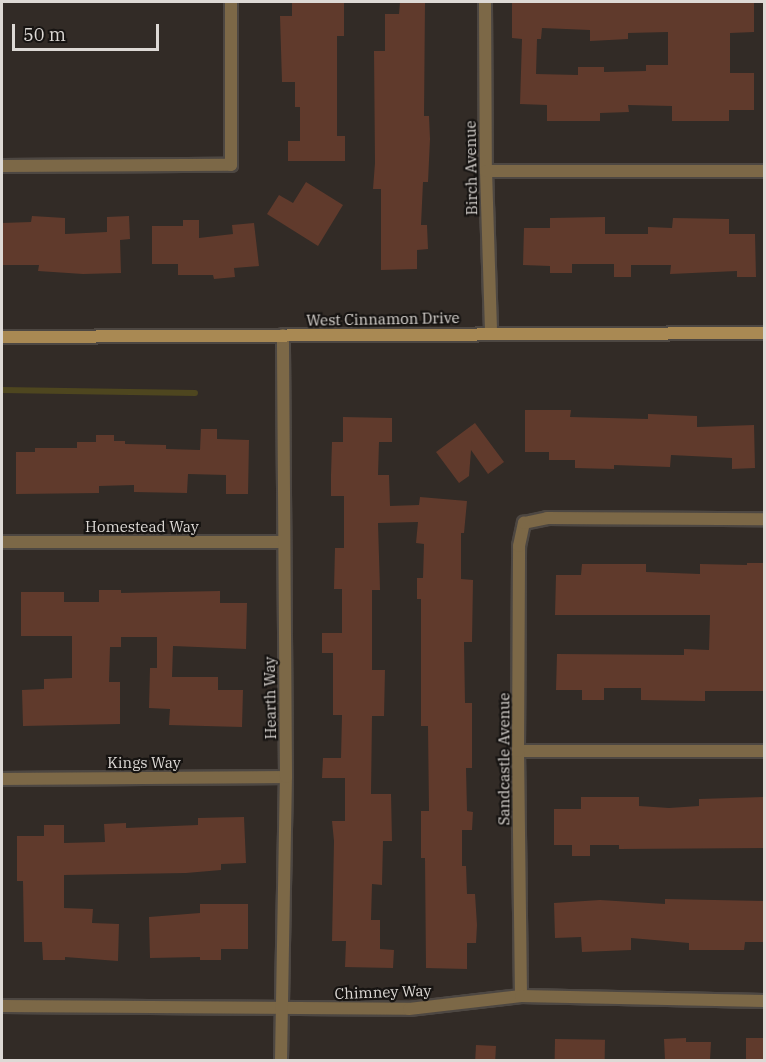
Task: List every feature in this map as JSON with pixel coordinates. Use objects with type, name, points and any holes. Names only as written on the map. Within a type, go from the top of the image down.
[{"type":"main road","name":"West Cinnamon Drive","points":[[2,337],[765,333]]},
{"type":"street","points":[[2,166],[231,165],[231,2]]},
{"type":"street","name":"Birch Avenue","points":[[485,2],[486,171],[491,333]]},
{"type":"street","points":[[486,171],[765,171]]},
{"type":"street","name":"Hearth Way","points":[[281,1060],[286,777],[283,335]]},
{"type":"street","name":"Sandcastle Avenue","points":[[521,996],[518,751],[519,546],[524,523],[547,518],[765,519]]},
{"type":"street","name":"Homestead Way","points":[[2,542],[283,542]]},
{"type":"street","points":[[518,751],[765,751]]},
{"type":"street","name":"Kings Way","points":[[2,779],[286,777]]},
{"type":"street","name":"Chimney Way","points":[[2,1006],[409,1009],[521,996],[765,1000]]},
{"type":"building","points":[[292,2],[344,2],[344,36],[337,36],[337,136],[345,136],[345,161],[288,161],[288,141],[300,141],[300,107],[295,107],[295,82],[282,82],[280,16],[292,16]]},
{"type":"building","points":[[400,2],[425,2],[424,116],[429,116],[430,139],[428,182],[423,182],[421,225],[427,225],[428,249],[417,250],[417,269],[381,270],[381,189],[373,189],[375,163],[374,51],[385,51],[385,14],[399,14]]},
{"type":"building","points":[[512,2],[754,2],[754,32],[730,33],[730,73],[754,73],[754,110],[729,110],[729,121],[672,121],[672,106],[628,105],[629,112],[600,113],[600,121],[547,121],[547,105],[520,104],[522,39],[512,38]],"holes":[[[542,28],[590,30],[590,41],[628,39],[628,33],[668,32],[668,65],[646,65],[646,71],[604,72],[604,67],[578,67],[578,75],[536,74],[537,39],[541,39]]]},
{"type":"building","points":[[306,182],[343,205],[318,246],[267,214],[279,195],[293,203]]},
{"type":"building","points":[[32,216],[65,218],[65,234],[107,232],[107,217],[129,216],[130,239],[120,240],[121,273],[83,274],[38,271],[39,265],[2,265],[2,223],[31,222]]},
{"type":"building","points":[[605,217],[605,234],[648,234],[648,227],[672,228],[673,218],[729,219],[729,234],[755,234],[756,277],[737,277],[737,271],[670,274],[671,265],[631,265],[631,277],[614,277],[614,264],[572,264],[572,273],[550,273],[550,266],[523,265],[524,228],[550,228],[550,218]]},
{"type":"building","points":[[183,220],[199,220],[199,238],[233,234],[232,225],[254,223],[259,266],[234,268],[235,277],[214,279],[213,275],[178,275],[178,264],[152,264],[152,226],[183,226]]},
{"type":"building","points":[[525,410],[571,410],[570,417],[648,419],[648,414],[697,416],[697,427],[754,425],[755,468],[732,469],[732,458],[671,455],[670,467],[614,465],[614,469],[575,468],[575,460],[549,460],[549,452],[525,452]]},
{"type":"building","points":[[343,417],[392,418],[392,442],[379,442],[378,475],[389,475],[390,506],[419,505],[420,497],[467,501],[464,533],[461,533],[461,579],[473,580],[472,642],[464,642],[465,703],[472,703],[472,768],[466,768],[467,811],[473,812],[472,830],[462,830],[462,866],[466,866],[467,894],[475,894],[477,925],[476,943],[467,943],[467,969],[426,968],[425,858],[421,858],[421,811],[429,811],[428,726],[421,726],[421,599],[417,599],[417,578],[423,578],[424,544],[416,543],[418,522],[378,523],[380,590],[372,590],[372,670],[385,670],[384,716],[372,716],[371,794],[391,794],[392,841],[383,841],[382,885],[372,884],[371,920],[380,920],[380,949],[394,950],[393,968],[345,967],[346,941],[332,941],[334,841],[332,821],[345,821],[345,778],[322,778],[323,758],[341,758],[342,715],[333,715],[333,653],[322,653],[322,633],[342,633],[342,589],[334,589],[335,548],[344,548],[344,496],[331,496],[331,475],[332,442],[343,442]]},
{"type":"building","points":[[475,423],[504,462],[488,474],[471,450],[469,476],[459,483],[436,452]]},
{"type":"building","points":[[201,429],[217,429],[217,439],[249,440],[248,494],[226,494],[226,475],[188,474],[187,493],[134,492],[134,485],[99,486],[99,493],[16,494],[16,452],[35,452],[35,448],[77,448],[77,442],[96,442],[96,435],[114,435],[114,441],[125,441],[125,444],[166,445],[166,449],[200,450]]},
{"type":"building","points":[[747,563],[765,563],[765,691],[705,691],[705,701],[641,700],[641,688],[604,688],[604,700],[582,700],[582,690],[556,690],[557,654],[684,655],[684,649],[709,650],[710,615],[555,615],[556,575],[581,575],[582,564],[646,564],[646,572],[700,574],[700,564],[747,565]]},
{"type":"building","points":[[99,590],[121,590],[121,593],[220,591],[220,603],[247,603],[246,649],[173,646],[172,677],[218,677],[218,690],[243,690],[242,727],[169,725],[170,709],[149,708],[150,668],[157,668],[157,637],[121,637],[121,647],[110,647],[109,682],[120,682],[120,724],[23,726],[22,690],[44,689],[44,679],[72,678],[72,636],[21,636],[21,592],[64,592],[64,602],[99,602]]},
{"type":"building","points":[[581,797],[639,797],[639,806],[669,808],[699,806],[699,799],[765,797],[765,848],[619,849],[619,845],[590,845],[590,856],[572,856],[572,845],[554,845],[554,809],[581,809]]},
{"type":"building","points":[[244,817],[246,863],[221,864],[221,870],[186,873],[64,875],[64,908],[93,909],[92,923],[119,924],[118,961],[65,957],[65,960],[43,960],[42,942],[24,942],[23,881],[17,881],[17,836],[44,836],[44,825],[64,825],[64,843],[105,842],[104,824],[126,823],[126,828],[198,825],[198,818]]},
{"type":"building","points":[[665,899],[765,901],[765,942],[745,942],[744,950],[689,950],[689,943],[631,938],[631,950],[582,952],[581,937],[555,938],[554,903],[600,900],[665,904]]},
{"type":"building","points":[[200,904],[248,904],[248,949],[221,949],[221,960],[200,960],[200,957],[150,958],[149,917],[200,913]]},
{"type":"building","points":[[686,1038],[686,1042],[711,1042],[710,1060],[665,1060],[664,1039]]},
{"type":"building","points":[[746,1038],[764,1038],[764,1060],[746,1060]]},
{"type":"building","points":[[555,1039],[605,1040],[605,1060],[555,1060]]},
{"type":"building","points":[[476,1045],[496,1046],[495,1060],[475,1060]]},
{"type":"waterway","points":[[2,390],[195,393]]}]
